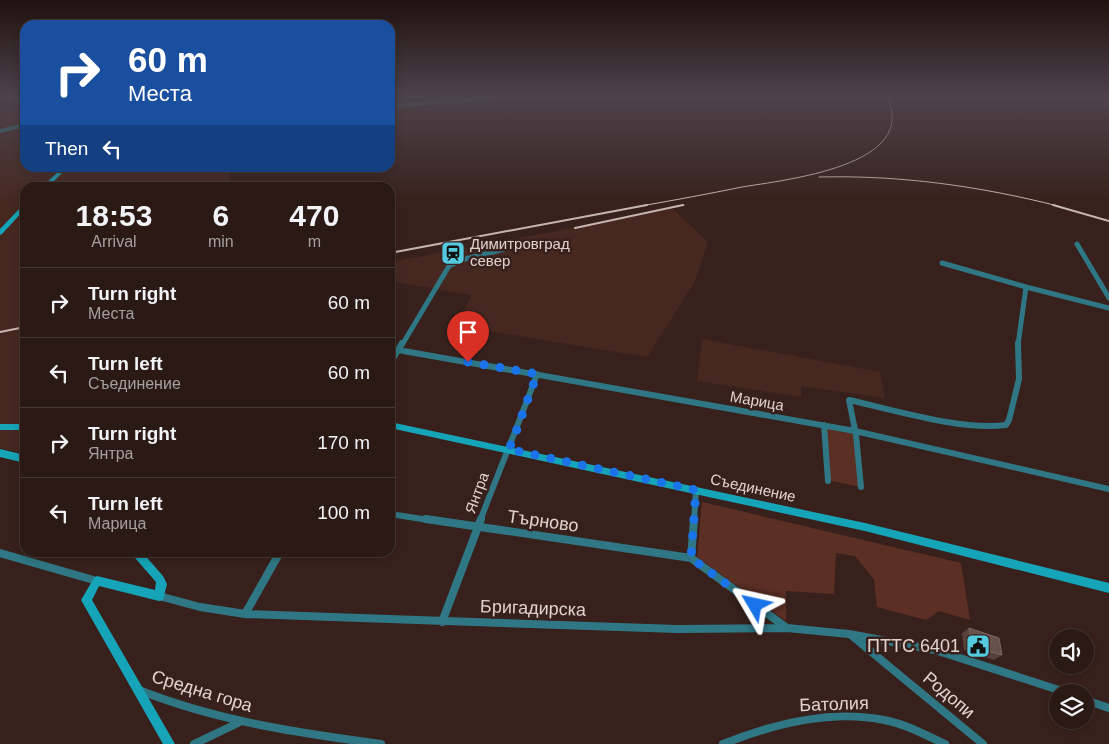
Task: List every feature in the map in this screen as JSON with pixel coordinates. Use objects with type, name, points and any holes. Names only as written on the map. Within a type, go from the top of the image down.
[{"type":"street","points":[[49,182],[60,172]]},
{"type":"street","points":[[0,233],[20,211]]},
{"type":"street","points":[[1078,244],[1109,298]]},
{"type":"street","points":[[395,355],[449,266],[461,260],[505,249]]},
{"type":"street","points":[[942,263],[1109,308]]},
{"type":"street","points":[[861,487],[850,400],[947,420],[995,427],[1006,425],[1019,379],[1018,337],[1026,287]]},
{"type":"street","name":"Марица","points":[[398,350],[855,431],[1109,489]]},
{"type":"street","name":"Янтра","points":[[442,622],[537,374]]},
{"type":"street","points":[[824,425],[828,480]]},
{"type":"street","name":"Съединение","points":[[395,426],[913,538],[1109,588]]},
{"type":"street","points":[[0,427],[20,427]]},
{"type":"street","points":[[0,453],[20,458]]},
{"type":"street","points":[[696,490],[691,558],[787,628]]},
{"type":"street","name":"Търново","points":[[395,515],[691,558]]},
{"type":"street","name":"Бригадирска","points":[[0,553],[97,581],[200,607],[244,614],[677,629],[787,628],[849,634],[935,650],[1049,687]]},
{"type":"street","points":[[140,557],[160,579],[162,589],[159,596]]},
{"type":"street","points":[[244,614],[277,557]]},
{"type":"street","name":"Средна гора","points":[[97,581],[86,600],[87,606],[137,690],[171,704],[238,723],[380,744]]},
{"type":"street","name":"Родопи","points":[[849,634],[982,744]]},
{"type":"street","points":[[137,690],[169,744]]},
{"type":"street","points":[[1094,703],[1109,708]]},
{"type":"street","name":"Батолия","points":[[723,744],[764,729],[796,721],[855,717],[883,719],[909,727],[945,744]]},
{"type":"street","points":[[194,744],[238,723]]},
{"type":"shaded area","points":[[0,132],[20,132],[20,172],[230,172],[229,182],[20,182],[20,452],[0,448]]},
{"type":"shaded area","points":[[673,209],[708,242],[694,283],[647,357],[458,326],[471,295],[395,282],[395,261]]},
{"type":"shaded area","points":[[702,339],[880,372],[885,398],[801,386],[801,397],[697,381]]},
{"type":"shaded area","points":[[826,427],[852,432],[856,438],[861,487],[827,480]]},
{"type":"shaded area","points":[[702,502],[961,563],[970,620],[939,611],[926,620],[877,607],[874,579],[855,556],[836,553],[834,594],[786,591],[786,621],[697,557]]},
{"type":"building","points":[[969,628],[999,638],[1002,655],[971,646]]},
{"type":"railway","points":[[641,206],[815,174],[843,165],[867,154],[885,139],[888,132]]},
{"type":"railway","points":[[819,177],[879,178],[939,183],[999,193],[1058,206]]},
{"type":"railway","points":[[395,252],[647,205]]},
{"type":"railway","points":[[575,228],[681,205]]},
{"type":"railway","points":[[677,206],[681,205]]},
{"type":"railway","points":[[1053,205],[1109,221]]},
{"type":"railway","points":[[0,332],[20,328]]},
{"type":"place","name":"Димитровград север","points":[[453,253]]},
{"type":"place","name":"ПТТС 6401","points":[[978,646]]},
{"type":"route","points":[[468,362],[537,374],[512,443],[508,449],[696,490],[691,558],[755,605]]}]
